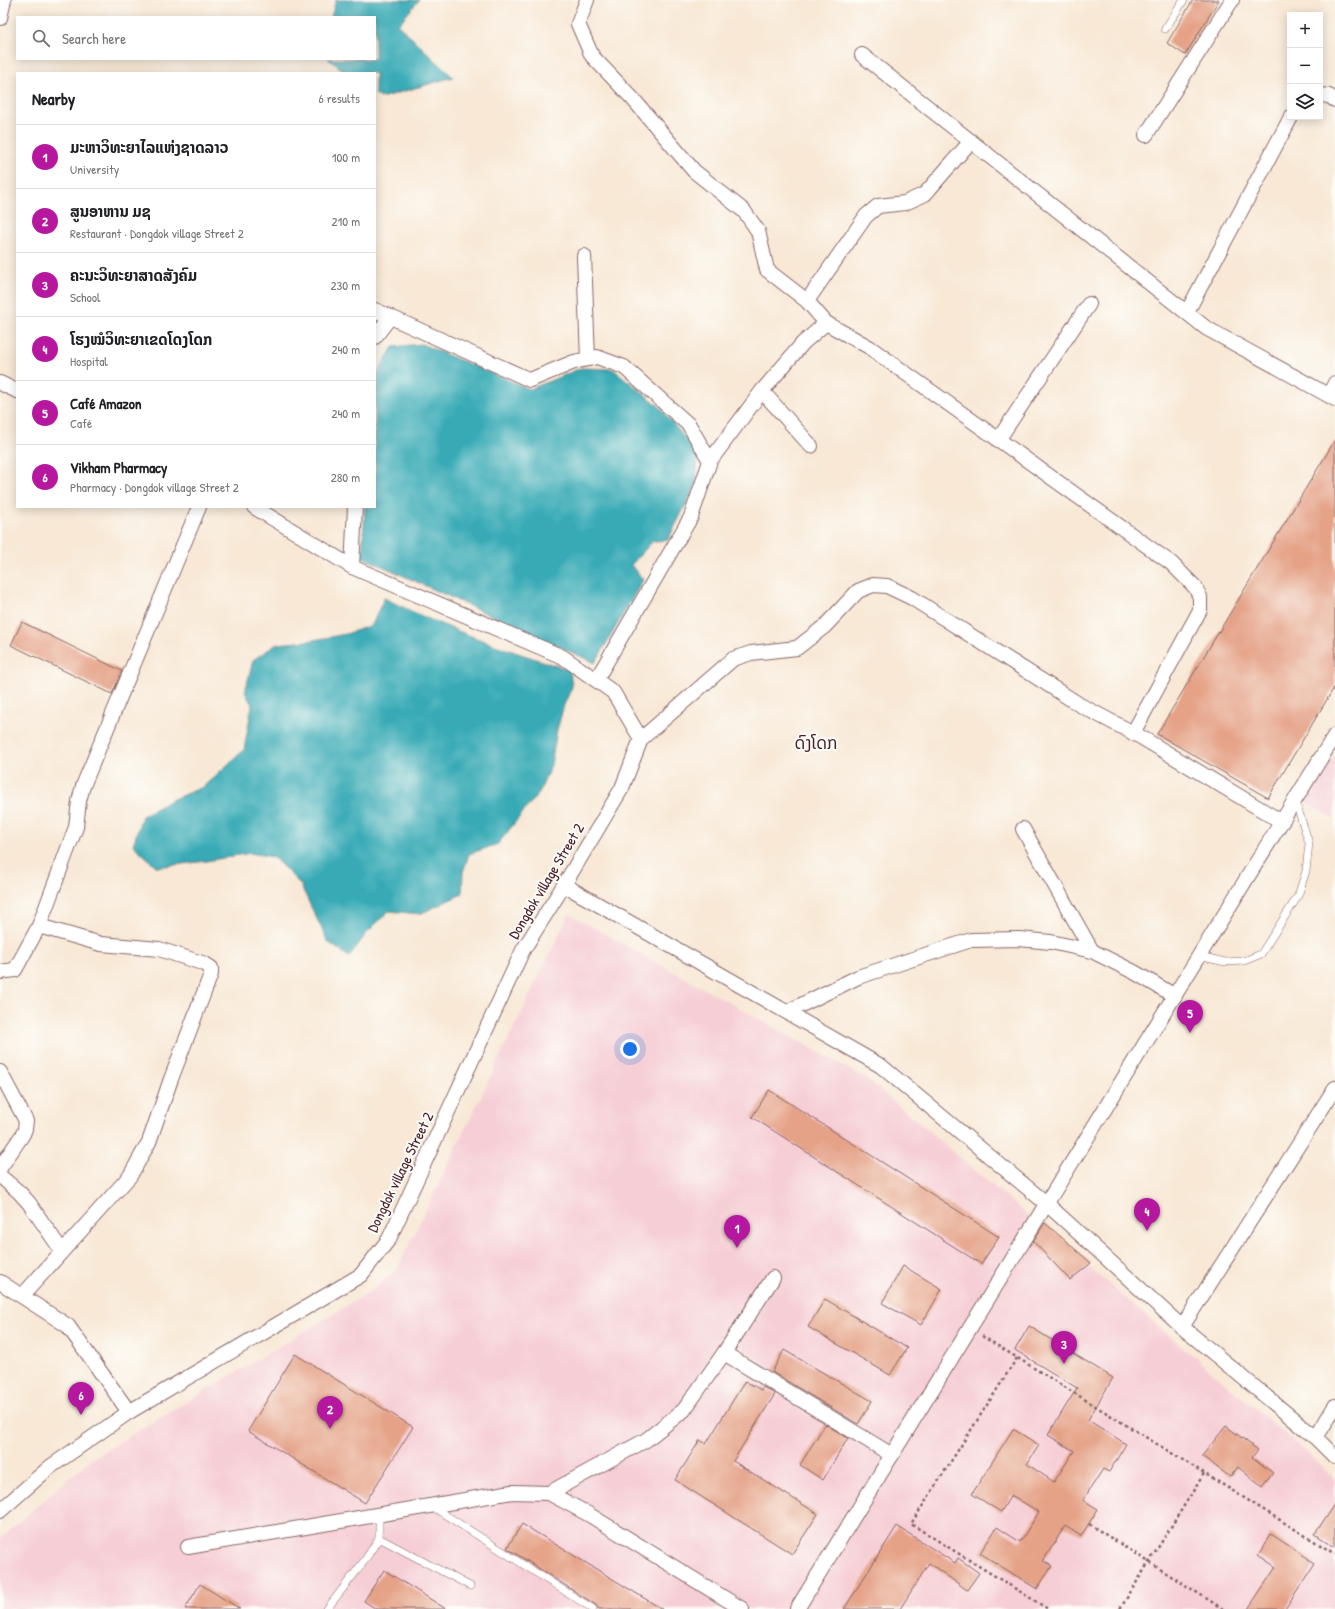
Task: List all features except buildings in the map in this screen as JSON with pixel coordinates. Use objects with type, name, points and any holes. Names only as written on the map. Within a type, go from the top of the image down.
[{"type":"street","points":[[0,18],[4,0]]},
{"type":"street","points":[[587,0],[578,24],[592,56],[633,99],[694,171],[744,211],[758,231],[767,270],[807,301],[826,322],[868,347],[1171,563],[1195,587],[1200,597],[1200,610],[1133,733]]},
{"type":"street","points":[[1146,135],[1232,0]]},
{"type":"street","points":[[862,55],[1206,328],[1333,392]]},
{"type":"street","points":[[1323,95],[1329,96],[1335,100]]},
{"type":"street","points":[[1187,312],[1289,120]]},
{"type":"street","points":[[807,301],[866,216],[878,206],[905,202],[925,194],[971,142]]},
{"type":"street","points":[[584,256],[588,359]]},
{"type":"street","points":[[998,440],[1089,304]]},
{"type":"street","points":[[376,310],[530,380],[574,362],[597,357],[624,366],[689,424],[710,461]]},
{"type":"street","points":[[376,336],[390,317]]},
{"type":"street","points":[[596,680],[691,518],[710,461],[762,391],[803,343],[826,322]]},
{"type":"street","points":[[0,384],[16,391]]},
{"type":"street","points":[[762,391],[812,446]]},
{"type":"street","points":[[0,972],[15,970],[39,926],[76,827],[82,786],[199,508]]},
{"type":"street","points":[[256,508],[352,567],[563,657],[613,692],[640,739],[732,659],[751,653],[797,648],[825,626],[858,591],[873,585],[887,586],[912,598],[1080,705],[1133,733],[1282,822]]},
{"type":"street","points":[[352,567],[354,508]]},
{"type":"street","points":[[797,1609],[1335,735]]},
{"type":"street","name":"Dongdok village Street 2","points":[[0,1511],[50,1467],[129,1412],[361,1275],[389,1239],[524,950],[622,788],[640,739]]},
{"type":"street","points":[[1023,829],[1092,951]]},
{"type":"street","points":[[564,885],[881,1066],[1047,1204],[1182,1327],[1316,1438],[1335,1458]]},
{"type":"street","points":[[22,1296],[130,1176],[149,1142],[211,974],[211,968],[205,964],[159,949],[101,944],[39,926]]},
{"type":"street","points":[[787,1012],[858,977],[971,940],[1018,939],[1051,942],[1092,951],[1134,972],[1174,996]]},
{"type":"street","points":[[0,1072],[26,1121],[26,1129],[0,1168]]},
{"type":"street","points":[[1182,1327],[1335,1088]]},
{"type":"street","points":[[0,1176],[19,1192],[29,1203],[62,1251]]},
{"type":"street","points":[[188,1547],[512,1492],[549,1492],[646,1440],[684,1410],[724,1353],[773,1278]]},
{"type":"street","points":[[0,1282],[68,1326],[129,1412]]},
{"type":"street","points":[[724,1353],[892,1455]]},
{"type":"street","points":[[1316,1438],[1335,1406]]},
{"type":"street","points":[[549,1492],[588,1514],[742,1609]]},
{"type":"lane","points":[[1165,29],[1184,0]]},
{"type":"lane","points":[[1199,956],[1225,962],[1244,961],[1260,954],[1298,896],[1306,871],[1309,844],[1295,800]]},
{"type":"lane","points":[[431,1506],[593,1609]]},
{"type":"lane","points":[[327,1609],[365,1560],[378,1538],[379,1515]]},
{"type":"lane","points":[[378,1538],[470,1586]]},
{"type":"path","points":[[969,1329],[1205,1472],[1335,1554]]},
{"type":"path","points":[[1017,1358],[911,1524],[1048,1609]]},
{"type":"path","points":[[1120,1609],[1205,1472]]},
{"type":"path","points":[[1089,1524],[1222,1609]]},
{"type":"shaded area","points":[[1335,755],[1335,820],[1305,802]]},
{"type":"shaded area","points":[[569,914],[867,1079],[1312,1457],[1335,1480],[1335,1609],[0,1609],[0,1539],[90,1460],[365,1295],[397,1270]]},
{"type":"water","points":[[336,0],[419,0],[398,25],[453,77],[381,98],[376,95],[376,72],[346,72],[329,60],[376,60],[376,16],[331,16]]},
{"type":"water","points":[[421,344],[530,389],[581,368],[613,369],[658,405],[698,454],[696,485],[668,540],[653,541],[631,565],[643,580],[595,663],[362,557],[365,508],[376,508],[376,375],[393,347]]},
{"type":"water","points":[[384,598],[429,619],[476,638],[522,655],[570,670],[572,687],[564,705],[557,730],[551,765],[540,791],[498,844],[469,854],[463,872],[462,894],[420,914],[389,911],[366,934],[349,957],[328,942],[300,884],[273,857],[250,853],[207,861],[157,867],[133,845],[142,816],[173,799],[203,787],[244,750],[252,705],[245,692],[253,660],[277,644],[308,641],[346,634],[372,625]]},
{"type":"place","name":"Café Amazon","points":[[1190,1033]]},
{"type":"place","name":"ໂຮງໝໍວິທະຍາເຂດໂດງໂດກ","points":[[1147,1231]]},
{"type":"place","name":"ມະຫາວິທະຍາໄລແຫ່ງຊາດລາວ","points":[[737,1248]]},
{"type":"place","name":"ຄະນະວິທະຍາສາດສັງຄົມ","points":[[1064,1364]]},
{"type":"place","name":"Vikham Pharmacy","points":[[81,1415]]},
{"type":"place","name":"ສູນອາຫານ ມຊ","points":[[330,1429]]},
{"type":"district","name":"ດົງໂດກ","points":[[816,742]]}]
